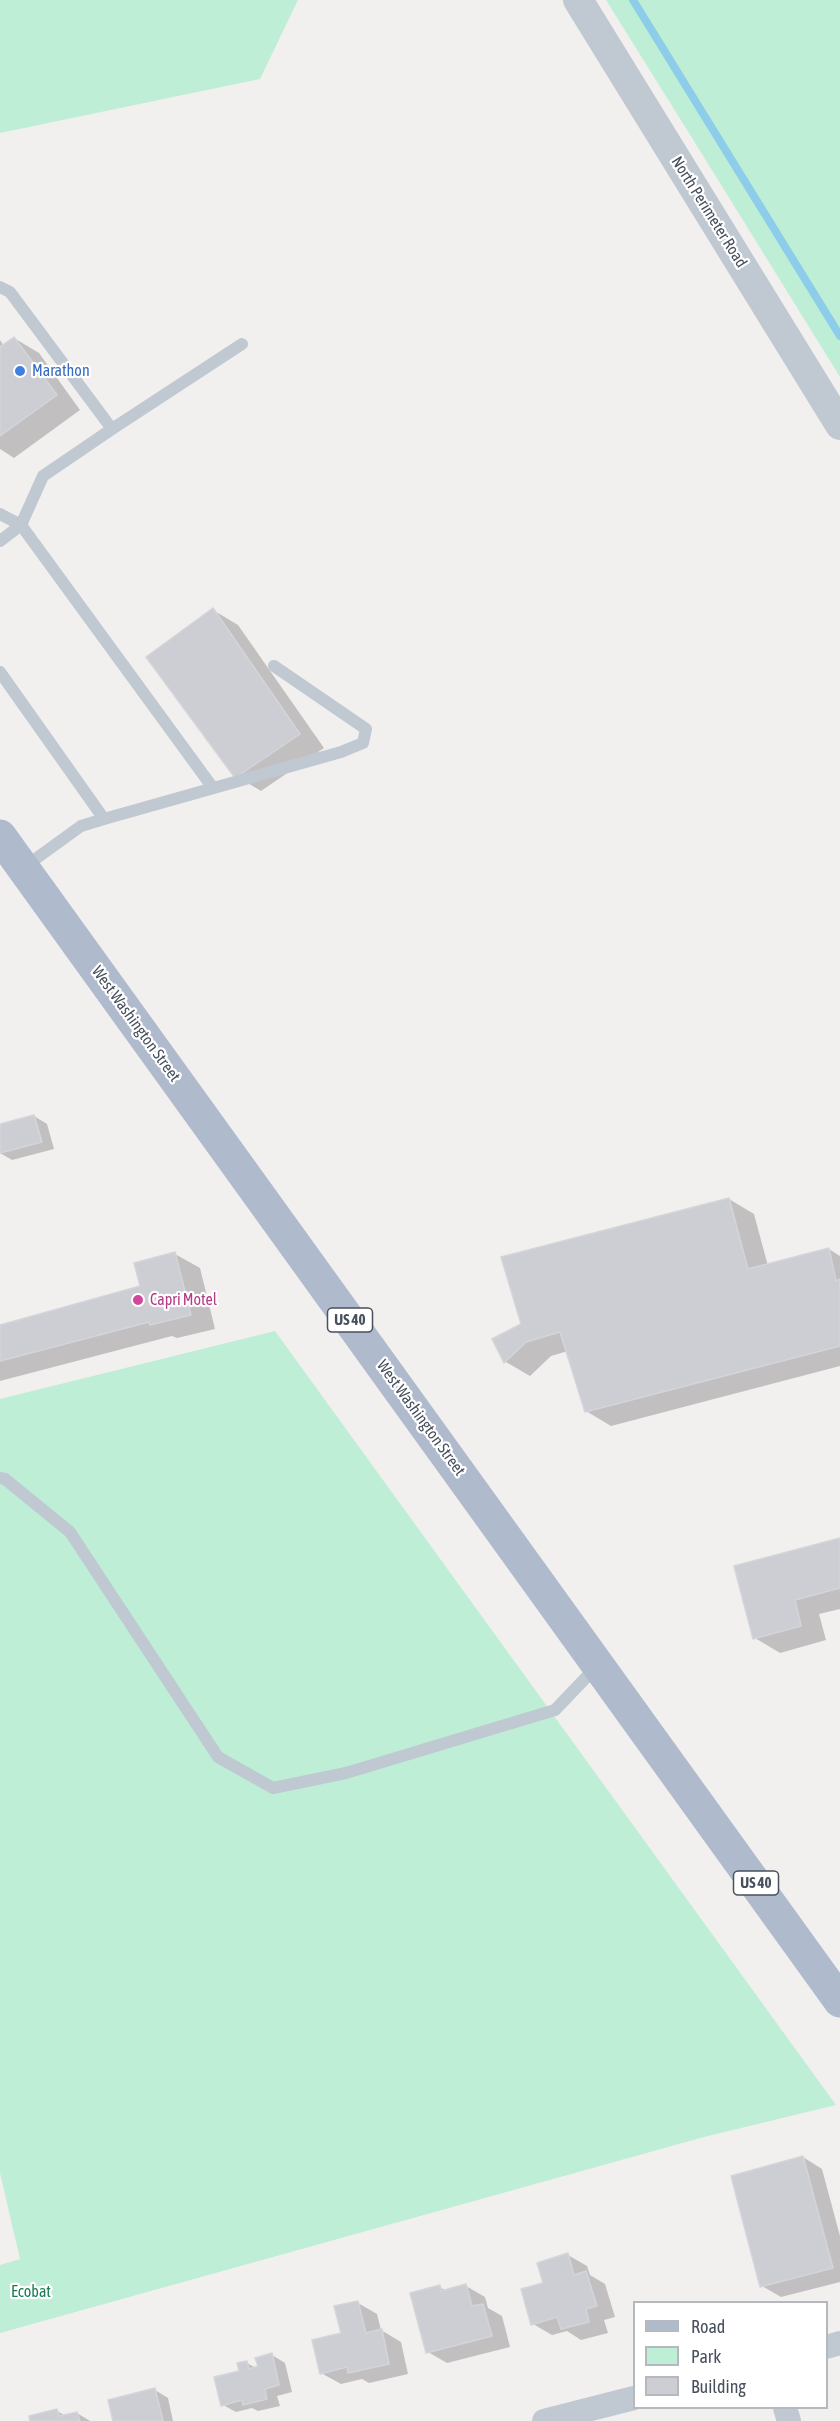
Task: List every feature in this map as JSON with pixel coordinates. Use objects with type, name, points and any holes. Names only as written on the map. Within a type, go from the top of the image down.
[{"type":"main road","name":"West Washington Street","points":[[0,836],[840,2001]]},
{"type":"street","name":"North Perimeter Road","points":[[578,0],[840,424]]},
{"type":"street","points":[[544,2421],[633,2398]]},
{"type":"lane","points":[[0,288],[10,292],[112,429]]},
{"type":"lane","points":[[0,541],[21,525],[43,476],[242,344]]},
{"type":"lane","points":[[0,514],[21,525],[213,788]]},
{"type":"lane","points":[[23,868],[81,826],[341,752],[363,742],[366,729],[274,666]]},
{"type":"lane","points":[[0,672],[104,819]]},
{"type":"lane","points":[[0,1478],[5,1479],[70,1532],[218,1757],[273,1788],[346,1773],[555,1710],[599,1665]]},
{"type":"green space","points":[[0,0],[298,0],[260,79],[0,133]]},
{"type":"green space","points":[[606,0],[840,0],[840,377],[697,146]]},
{"type":"green space","name":"Ecobat","points":[[275,1331],[836,2105],[704,2137],[0,2333],[0,2265],[20,2259],[0,2173],[0,1399]]},
{"type":"building","name":"Marathon","points":[[14,337],[57,395],[0,436],[0,347]]},
{"type":"building","points":[[213,608],[300,734],[235,778],[146,657]]},
{"type":"building","points":[[34,1115],[42,1142],[0,1153],[0,1124]]},
{"type":"building","points":[[729,1198],[748,1269],[829,1248],[836,1281],[840,1279],[840,1346],[585,1412],[560,1332],[526,1342],[504,1363],[492,1339],[521,1324],[501,1257]]},
{"type":"building","name":"Capri Motel","points":[[175,1252],[191,1315],[150,1325],[149,1322],[0,1361],[0,1325],[140,1286],[134,1263]]},
{"type":"building","points":[[840,1538],[840,1588],[795,1600],[801,1626],[753,1639],[734,1566]]},
{"type":"building","points":[[803,2156],[833,2268],[760,2287],[731,2176]]},
{"type":"building","points":[[568,2253],[574,2275],[586,2271],[597,2306],[586,2309],[589,2322],[561,2329],[557,2317],[531,2325],[521,2289],[543,2283],[537,2263]]},
{"type":"building","points":[[466,2284],[472,2306],[483,2304],[492,2336],[426,2353],[410,2293],[440,2285],[441,2291]]},
{"type":"building","points":[[358,2301],[366,2333],[382,2329],[389,2364],[348,2373],[347,2367],[320,2374],[312,2340],[341,2333],[334,2306]]},
{"type":"building","points":[[272,2353],[279,2385],[265,2389],[267,2399],[243,2405],[242,2400],[221,2406],[214,2377],[239,2371],[237,2363],[247,2361],[249,2369],[258,2366],[255,2358]]},
{"type":"building","points":[[155,2388],[163,2421],[113,2421],[108,2400]]},
{"type":"building","points":[[57,2409],[59,2416],[77,2412],[80,2421],[30,2421],[29,2416]]},
{"type":"waterway","points":[[633,0],[840,336]]},
{"type":"place","name":"Marathon","points":[[20,371]]},
{"type":"place","name":"Capri Motel","points":[[138,1300]]}]
